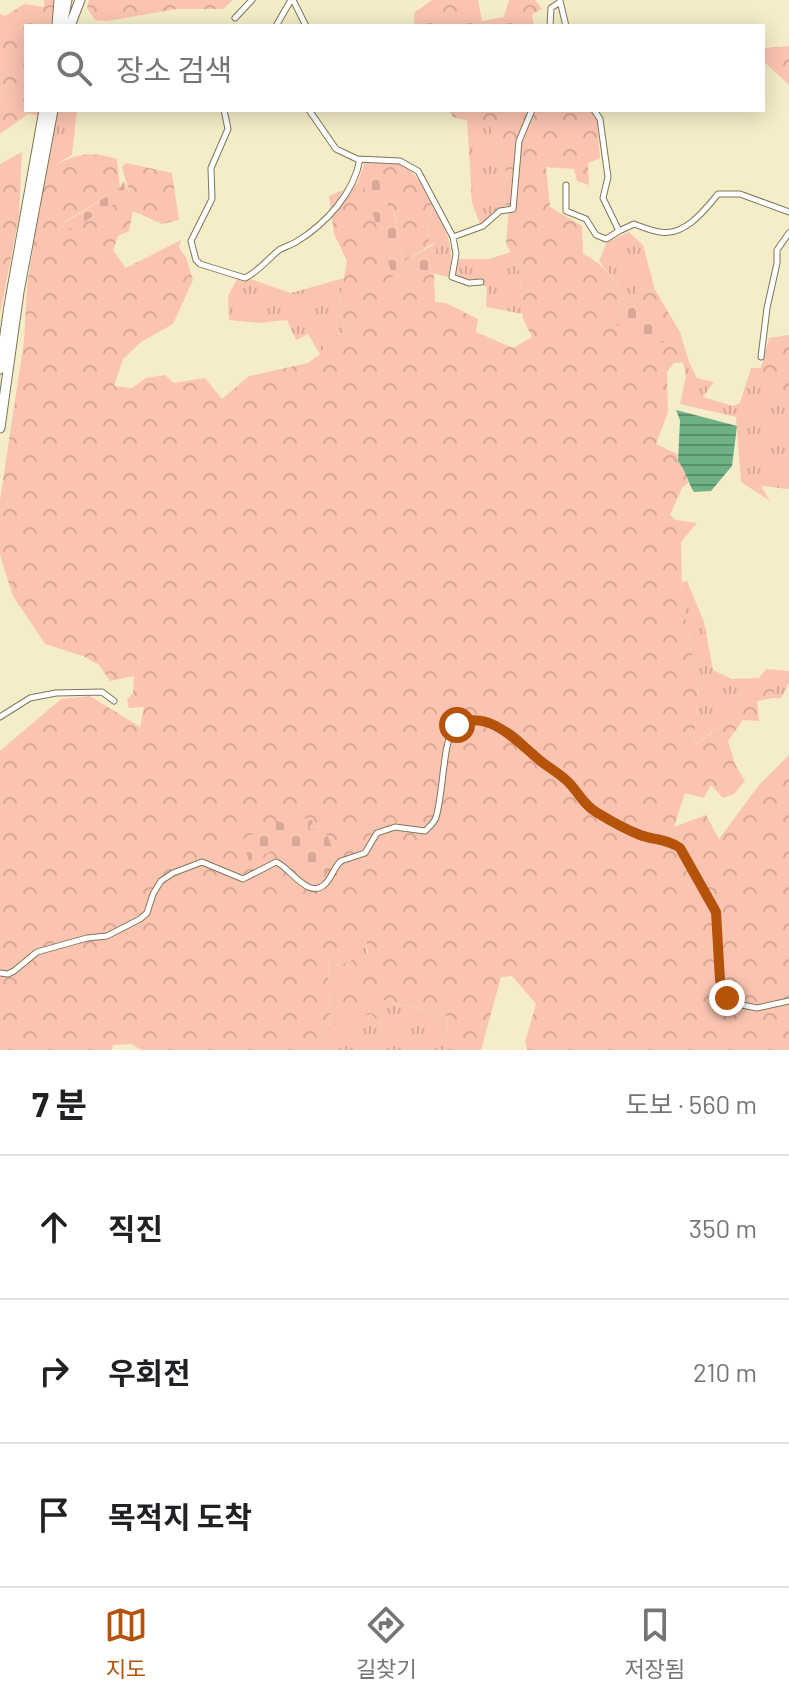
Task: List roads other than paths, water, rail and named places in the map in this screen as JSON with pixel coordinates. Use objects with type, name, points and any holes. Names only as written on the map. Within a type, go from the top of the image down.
[{"type":"highway","points":[[59,0],[60,24]]},
{"type":"highway","points":[[61,24],[67,0]]},
{"type":"highway","points":[[71,24],[78,0]]},
{"type":"highway","points":[[0,369],[44,112]]},
{"type":"highway","points":[[0,428],[19,292],[53,112]]},
{"type":"street","points":[[235,18],[252,0]]},
{"type":"street","points":[[277,24],[292,0]]},
{"type":"street","points":[[292,0],[305,24]]},
{"type":"street","points":[[550,24],[551,8],[560,1],[566,24]]},
{"type":"street","points":[[224,112],[228,129],[211,168],[212,199],[191,241],[200,264],[245,278],[262,268],[342,201],[357,174],[360,159]]},
{"type":"street","points":[[310,112],[336,149],[360,159],[400,161],[418,171],[453,237],[456,254],[452,277],[469,283],[481,282]]},
{"type":"street","points":[[453,237],[483,226],[500,211],[513,209],[519,141],[531,112]]},
{"type":"street","points":[[595,112],[600,119],[608,177],[603,198],[619,231]]},
{"type":"street","points":[[566,185],[566,211],[586,219],[596,235],[606,239],[634,224],[663,233],[683,228],[702,214],[718,194],[740,194],[789,212]]},
{"type":"street","points":[[761,357],[777,250],[789,233]]},
{"type":"street","points":[[0,717],[30,698],[56,693],[102,692],[114,701]]},
{"type":"street","points":[[0,973],[14,971],[37,952],[87,938],[107,936],[144,917],[161,881],[202,862],[243,879],[276,862],[286,867],[303,885],[320,888],[327,883],[341,861],[365,853],[377,833],[395,827],[425,831],[436,819],[451,731],[457,725],[470,721],[496,726],[512,734],[538,760],[570,783],[582,802],[590,808],[637,834],[673,842],[680,848],[716,912],[720,980],[727,998],[737,1004],[757,1008],[789,1001]]}]
